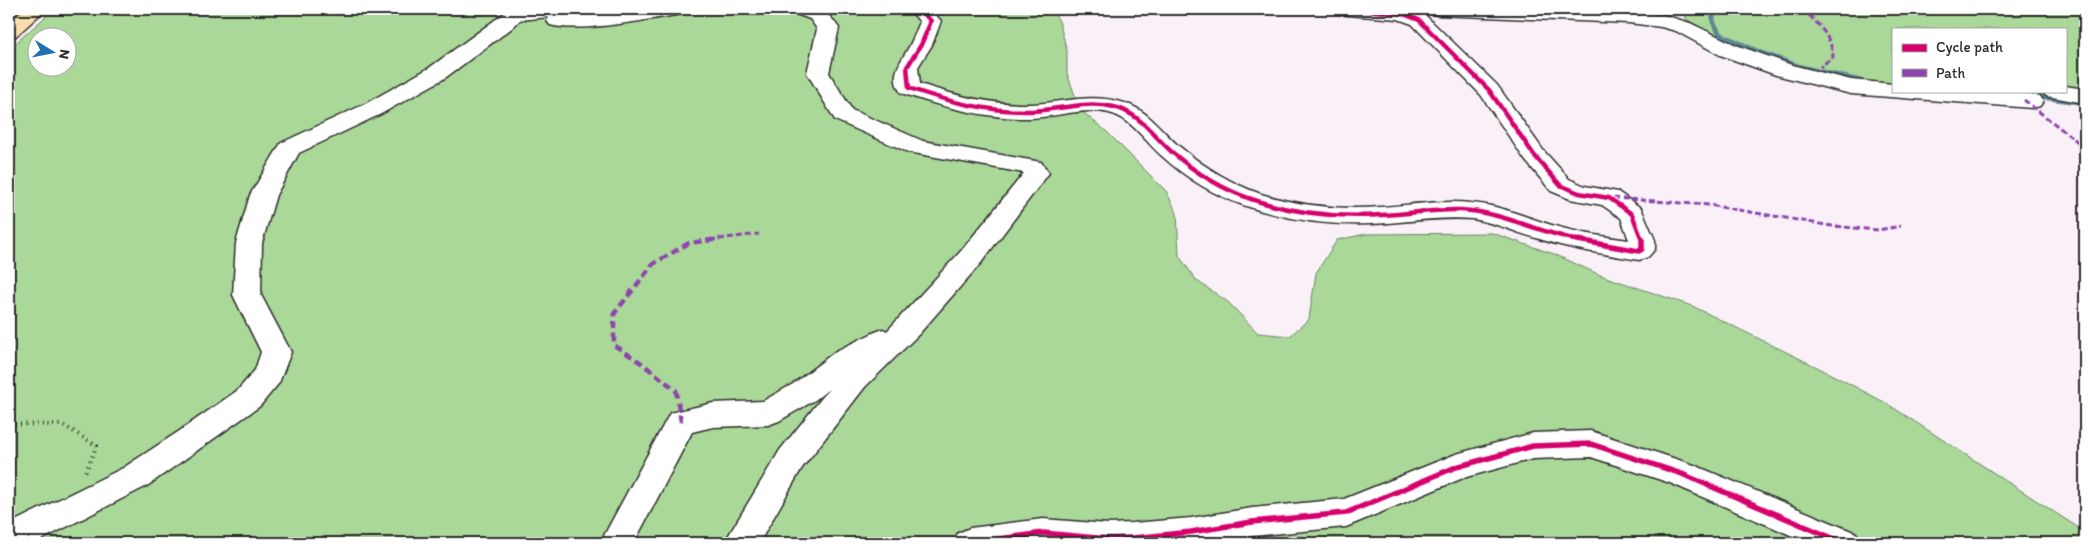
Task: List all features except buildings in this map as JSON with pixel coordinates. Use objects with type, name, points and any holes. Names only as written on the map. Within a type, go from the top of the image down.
[{"type":"highway","points":[[9,15],[16,9]]},
{"type":"highway","points":[[9,32],[36,9]]},
{"type":"street","points":[[9,540],[135,477],[249,398],[268,375],[276,352],[247,295],[249,243],[263,195],[290,148],[373,109],[437,73],[511,15],[578,9]]},
{"type":"street","points":[[511,15],[596,20],[677,9]]},
{"type":"street","points":[[741,543],[791,459],[854,379],[909,327],[977,250],[1037,173],[1032,167],[917,147],[843,115],[818,73],[828,28],[817,15],[800,9]]},
{"type":"street","points":[[919,9],[931,21],[921,45],[907,67],[909,88],[932,97],[956,102],[1030,111],[1071,105],[1114,106],[1134,115],[1165,146],[1190,167],[1216,183],[1248,198],[1282,209],[1319,215],[1369,216],[1472,211],[1492,214],[1577,240],[1639,251],[1642,249],[1642,240],[1632,214],[1609,198],[1578,193],[1560,185],[1534,155],[1490,90],[1451,54],[1419,20],[1405,11],[1347,9]]},
{"type":"street","points":[[1437,9],[1629,17],[1664,21],[1683,27],[1745,57],[1820,74],[1892,78]]},
{"type":"street","points":[[1820,74],[1851,88],[1892,91]]},
{"type":"street","points":[[1914,92],[2032,101]]},
{"type":"street","points":[[2060,92],[2085,96]]},
{"type":"street","points":[[616,543],[681,422],[713,415],[768,413],[804,392],[846,359],[909,327]]},
{"type":"street","points":[[970,543],[1043,534],[1106,541],[1191,532],[1252,522],[1346,513],[1456,467],[1533,446],[1591,444],[1682,474],[1844,543]]},
{"type":"path","points":[[9,424],[63,424],[97,446],[70,508]]},
{"type":"green space","points":[[54,9],[1052,9],[1059,21],[1067,51],[1067,73],[1080,110],[1106,131],[1166,191],[1177,213],[1179,256],[1197,281],[1228,302],[1258,333],[1290,336],[1309,319],[1316,273],[1337,240],[1366,234],[1492,233],[1554,254],[1600,275],[1692,306],[1819,368],[1886,403],[2085,532],[2085,543],[9,543],[9,49],[28,32],[28,78],[78,78],[78,28],[33,28]]},
{"type":"green space","points":[[1685,9],[2085,9],[2085,96],[1968,92],[2066,92],[2066,28],[1892,28],[1892,91],[1774,61],[1720,38],[1686,19]]},
{"type":"green space","points":[[1895,92],[1968,92],[1919,98]]},
{"type":"waterway","points":[[1713,9],[1713,22],[1720,34],[1759,52],[1801,67],[1869,83]]},
{"type":"waterway","points":[[2034,96],[2085,103]]},
{"type":"marked path","points":[[1803,9],[1824,30],[1831,43],[1833,57],[1820,67]]},
{"type":"marked path","points":[[2075,9],[2085,11]]},
{"type":"marked path","points":[[2024,100],[2078,142],[2085,145]]},
{"type":"marked path","points":[[1613,198],[1709,205],[1832,226],[1878,230],[1901,226]]},
{"type":"marked path","points":[[681,422],[676,390],[640,362],[614,345],[614,314],[653,264],[689,243],[759,234]]},
{"type":"cycle path","points":[[919,9],[931,21],[921,45],[907,67],[909,88],[923,93],[969,105],[1015,111],[1041,111],[1083,105],[1115,107],[1124,110],[1139,120],[1171,152],[1209,179],[1230,191],[1266,204],[1309,213],[1354,216],[1447,210],[1482,212],[1567,238],[1639,251],[1642,249],[1642,240],[1632,214],[1609,198],[1579,193],[1560,185],[1534,155],[1489,90],[1419,20],[1401,13],[1347,9]]},
{"type":"cycle path","points":[[970,543],[1043,533],[1108,539],[1133,538],[1191,532],[1252,522],[1346,513],[1456,467],[1533,446],[1591,444],[1682,474],[1844,543]]}]
